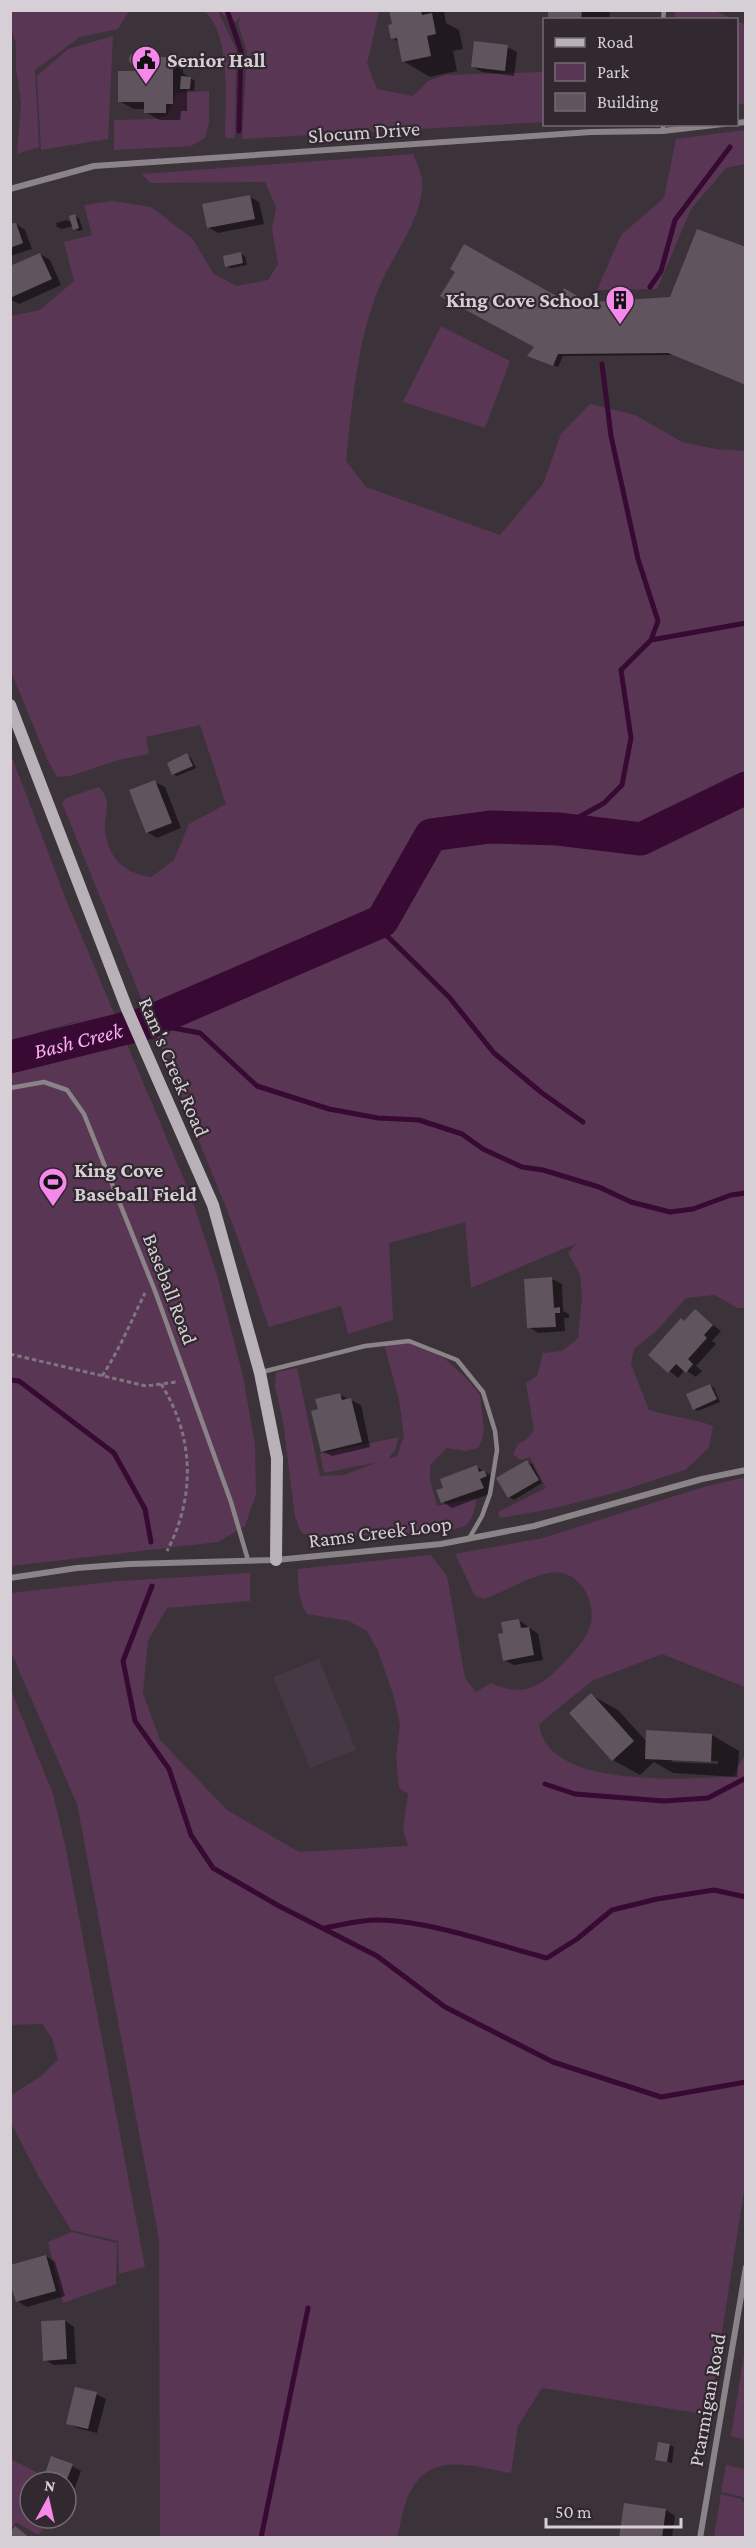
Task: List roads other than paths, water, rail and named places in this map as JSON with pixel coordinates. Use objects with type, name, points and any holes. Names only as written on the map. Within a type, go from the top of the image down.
[{"type":"street","name":"Slocum Drive","points":[[10,189],[94,166],[693,126]]},
{"type":"street","name":"Ram's Creek Road","points":[[10,705],[127,1009],[213,1205],[260,1373],[277,1458],[276,1560]]},
{"type":"street","name":"Rams Creek Loop","points":[[10,1578],[78,1568],[276,1560],[441,1544],[534,1526],[702,1479],[746,1470]]},
{"type":"street","name":"Ptarmigan Road","points":[[700,2538],[746,2267]]},
{"type":"lane","name":"Baseball Road","points":[[10,1088],[44,1082],[67,1090],[79,1106],[96,1138],[231,1502],[248,1560]]},
{"type":"lane","points":[[260,1373],[365,1346],[409,1341],[457,1360],[483,1392],[495,1431],[497,1450],[490,1494],[482,1516],[470,1537]]},
{"type":"waterway","points":[[227,10],[241,51],[239,131]]},
{"type":"waterway","points":[[650,287],[661,271],[675,220],[730,147]]},
{"type":"waterway","points":[[558,829],[604,803],[622,785],[631,738],[621,670],[651,640],[658,621],[638,559],[611,436],[602,364]]},
{"type":"waterway","points":[[651,640],[746,623]]},
{"type":"waterway","name":"Bash Creek","points":[[10,1057],[147,1023],[382,921],[431,835],[490,827],[558,829],[641,839],[746,788]]},
{"type":"waterway","points":[[375,924],[449,997],[494,1053],[542,1093],[583,1122]]},
{"type":"waterway","points":[[147,1023],[200,1033],[257,1086],[329,1109],[378,1118],[419,1120],[462,1134],[483,1149],[522,1167],[543,1170],[599,1187],[631,1202],[670,1212],[693,1209],[731,1195],[746,1193]]},
{"type":"waterway","points":[[10,1380],[19,1381],[114,1453],[145,1509],[151,1542]]},
{"type":"waterway","points":[[152,1586],[123,1661],[135,1721],[169,1769],[191,1835],[213,1868],[279,1906],[377,1956],[445,2007],[553,2062],[661,2097],[746,2082]]},
{"type":"waterway","points":[[545,1784],[575,1794],[664,1801],[708,1798],[746,1778]]},
{"type":"waterway","points":[[324,1928],[366,1920],[399,1921],[463,1934],[547,1958],[577,1939],[612,1910],[657,1899],[714,1890],[746,1897]]},
{"type":"waterway","points":[[261,2538],[308,2308]]},
{"type":"place","name":"Senior Hall","points":[[146,86]]},
{"type":"place","name":"King Cove School","points":[[620,326]]},
{"type":"place","name":"King Cove Baseball Field","points":[[53,1208]]}]
